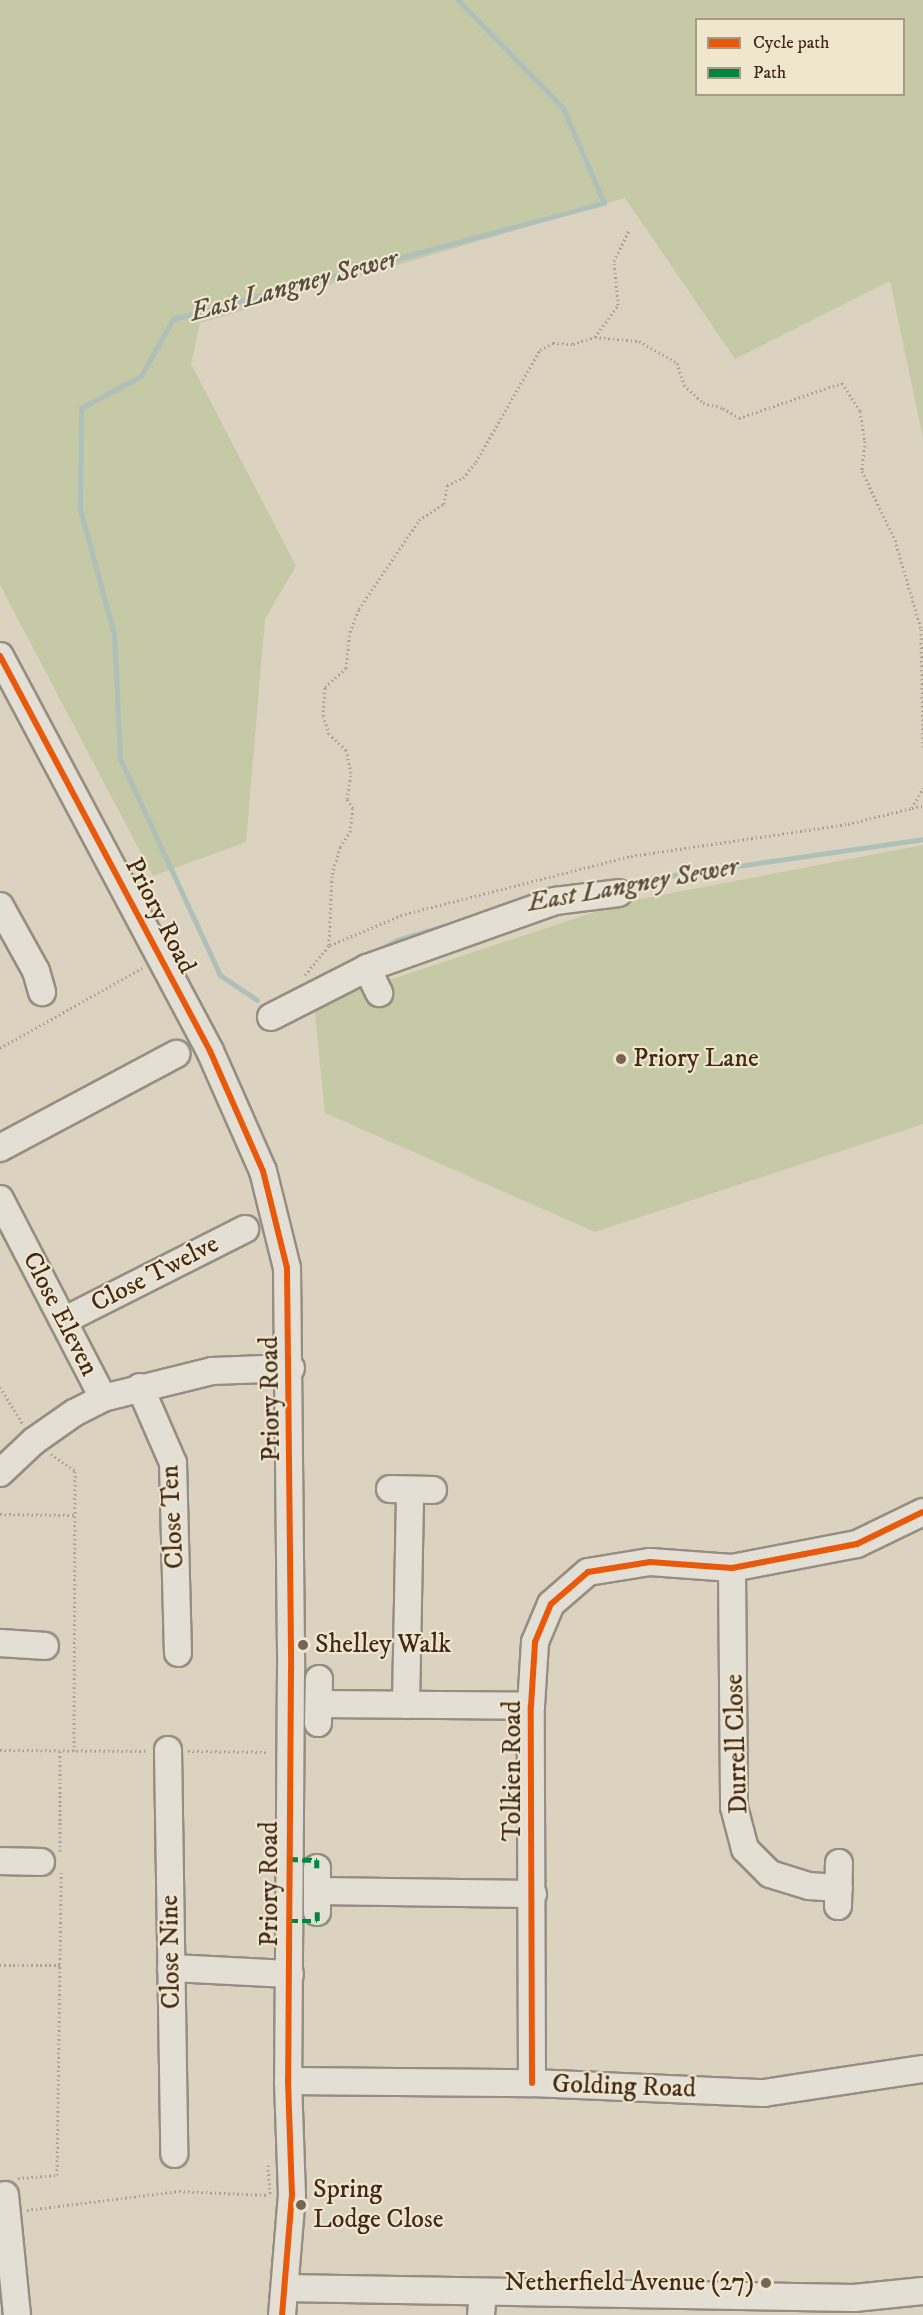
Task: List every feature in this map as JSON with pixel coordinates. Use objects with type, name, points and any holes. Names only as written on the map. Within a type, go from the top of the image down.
[{"type":"street","name":"Priory Road","points":[[0,656],[210,1051],[263,1172],[277,1215],[287,1268],[291,1368],[288,2081],[292,2194],[282,2315]]},
{"type":"street","points":[[271,1017],[367,968],[555,901],[619,893]]},
{"type":"street","points":[[0,906],[36,971],[42,992]]},
{"type":"street","points":[[367,968],[379,993]]},
{"type":"street","points":[[0,1148],[176,1054]]},
{"type":"street","name":"Close Eleven","points":[[0,1199],[104,1398]]},
{"type":"street","name":"Close Twelve","points":[[65,1320],[245,1229]]},
{"type":"street","points":[[0,1473],[34,1442],[74,1413],[104,1398],[140,1387],[212,1371],[291,1368]]},
{"type":"street","name":"Close Ten","points":[[140,1387],[173,1463],[178,1653]]},
{"type":"street","points":[[406,1705],[411,1490]]},
{"type":"street","name":"Tolkien Road","points":[[532,2083],[531,1706],[536,1642],[551,1604],[588,1572],[650,1562],[732,1568],[857,1544],[923,1512]]},
{"type":"street","name":"Durrell Close","points":[[732,1568],[734,1807],[745,1850],[770,1874],[838,1897],[839,1863]]},
{"type":"street","points":[[0,1643],[45,1646]]},
{"type":"street","points":[[319,1702],[531,1706]]},
{"type":"street","name":"Close Nine","points":[[168,1750],[174,2154]]},
{"type":"street","points":[[0,1861],[54,1863]]},
{"type":"street","points":[[317,1890],[533,1894]]},
{"type":"street","points":[[171,1968],[290,1974]]},
{"type":"street","name":"Golding Road","points":[[288,2081],[532,2083],[764,2093],[923,2069]]},
{"type":"street","points":[[8,2195],[17,2315]]},
{"type":"street","points":[[285,2288],[482,2304],[762,2306],[923,2291]]},
{"type":"path","points":[[595,337],[618,305],[614,261],[629,230]]},
{"type":"path","points":[[329,945],[332,873],[340,847],[350,832],[353,808],[347,799],[351,773],[346,750],[329,734],[323,716],[325,687],[346,668],[350,632],[359,609],[419,520],[444,504],[447,485],[463,478],[476,462],[540,350],[553,343],[573,344],[595,337],[639,341],[677,363],[684,385],[703,403],[723,408],[739,418],[842,383],[860,411],[865,441],[862,471],[895,540],[921,629],[923,747]]},
{"type":"path","points":[[912,808],[923,788]]},
{"type":"path","points":[[304,977],[329,945],[405,914],[631,856],[848,824],[923,806]]},
{"type":"path","points":[[0,1048],[159,958]]},
{"type":"path","points":[[0,1387],[34,1442],[75,1471],[74,1751]]},
{"type":"path","points":[[0,1514],[76,1515]]},
{"type":"path","points":[[8,2195],[57,2175],[62,1965],[54,1863],[60,1751]]},
{"type":"path","points":[[0,1965],[62,1965]]},
{"type":"path","points":[[8,2195],[179,2190],[267,2195]]},
{"type":"green space","points":[[0,0],[923,0],[923,438],[890,281],[735,359],[625,198],[200,323],[191,364],[296,566],[265,619],[246,842],[153,876],[0,585]]},
{"type":"green space","name":"Priory Lane","points":[[923,845],[923,1124],[595,1232],[325,1113],[314,1005],[625,902]]},
{"type":"waterway","name":"East Langney Sewer","points":[[257,1000],[220,975],[120,759],[114,634],[80,509],[81,408],[141,376],[173,319],[604,203],[563,108],[458,0]]},
{"type":"waterway","name":"East Langney Sewer","points":[[619,883],[923,839]]},
{"type":"waterway","name":"East Langney Sewer","points":[[369,955],[397,940],[467,919]]},
{"type":"marked path","points":[[289,1859],[317,1860],[317,1868]]},
{"type":"marked path","points":[[289,1921],[317,1921],[317,1912]]},
{"type":"cycle path","points":[[0,656],[210,1051],[263,1171],[287,1268],[291,1669],[288,2081],[292,2194],[282,2315]]},
{"type":"cycle path","points":[[532,2083],[531,1706],[535,1642],[551,1604],[588,1572],[650,1562],[732,1568],[857,1544],[923,1512]]},
{"type":"place","name":"Priory Lane","points":[[621,1059]]},
{"type":"place","name":"Shelley Walk","points":[[303,1645]]},
{"type":"place","name":"Spring Lodge Close","points":[[301,2205]]},
{"type":"place","name":"Netherfield Avenue (27)","points":[[766,2283]]}]
